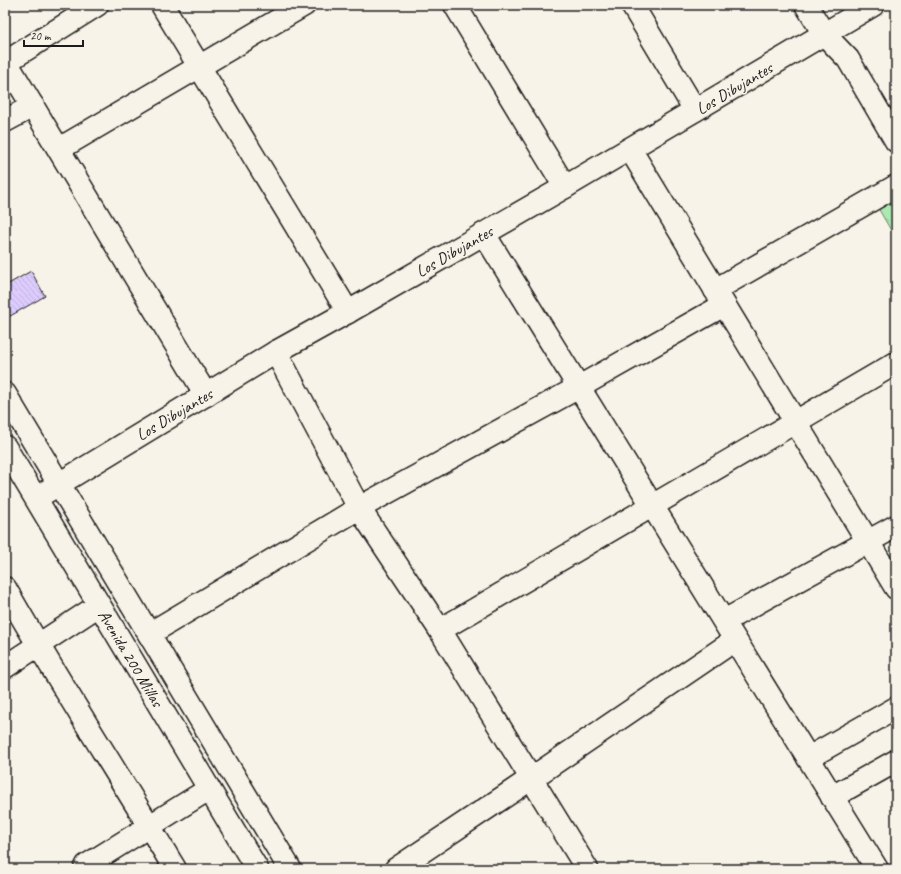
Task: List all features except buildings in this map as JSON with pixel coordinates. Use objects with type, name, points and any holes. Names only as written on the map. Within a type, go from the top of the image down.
[{"type":"street","points":[[97,5],[6,61],[206,395]]},
{"type":"street","points":[[162,5],[348,312]]},
{"type":"street","points":[[59,149],[304,5]]},
{"type":"street","points":[[455,5],[564,188]]},
{"type":"street","points":[[632,5],[695,110]]},
{"type":"street","points":[[806,5],[824,34],[848,60],[896,141]]},
{"type":"street","name":"Los Dibujantes","points":[[36,498],[276,352],[564,188],[873,5]]},
{"type":"street","points":[[5,122],[33,106]]},
{"type":"street","points":[[630,149],[896,588]]},
{"type":"street","points":[[149,634],[359,508],[579,387],[896,186]]},
{"type":"street","points":[[484,234],[877,869]]},
{"type":"street","points":[[276,352],[359,508],[440,630],[587,869]]},
{"type":"street","points":[[440,630],[896,363]]},
{"type":"street","points":[[5,394],[290,869]]},
{"type":"street","name":"Avenida 200 Millas","points":[[5,446],[257,869]]},
{"type":"street","points":[[724,621],[896,526]]},
{"type":"street","points":[[5,588],[38,646],[175,869]]},
{"type":"street","points":[[5,666],[99,605]]},
{"type":"street","points":[[396,869],[735,640]]},
{"type":"street","points":[[808,758],[896,708]]},
{"type":"street","points":[[832,797],[896,761]]},
{"type":"street","points":[[84,869],[87,865],[149,825],[209,789]]},
{"type":"green space","points":[[896,198],[896,239],[878,208]]}]
